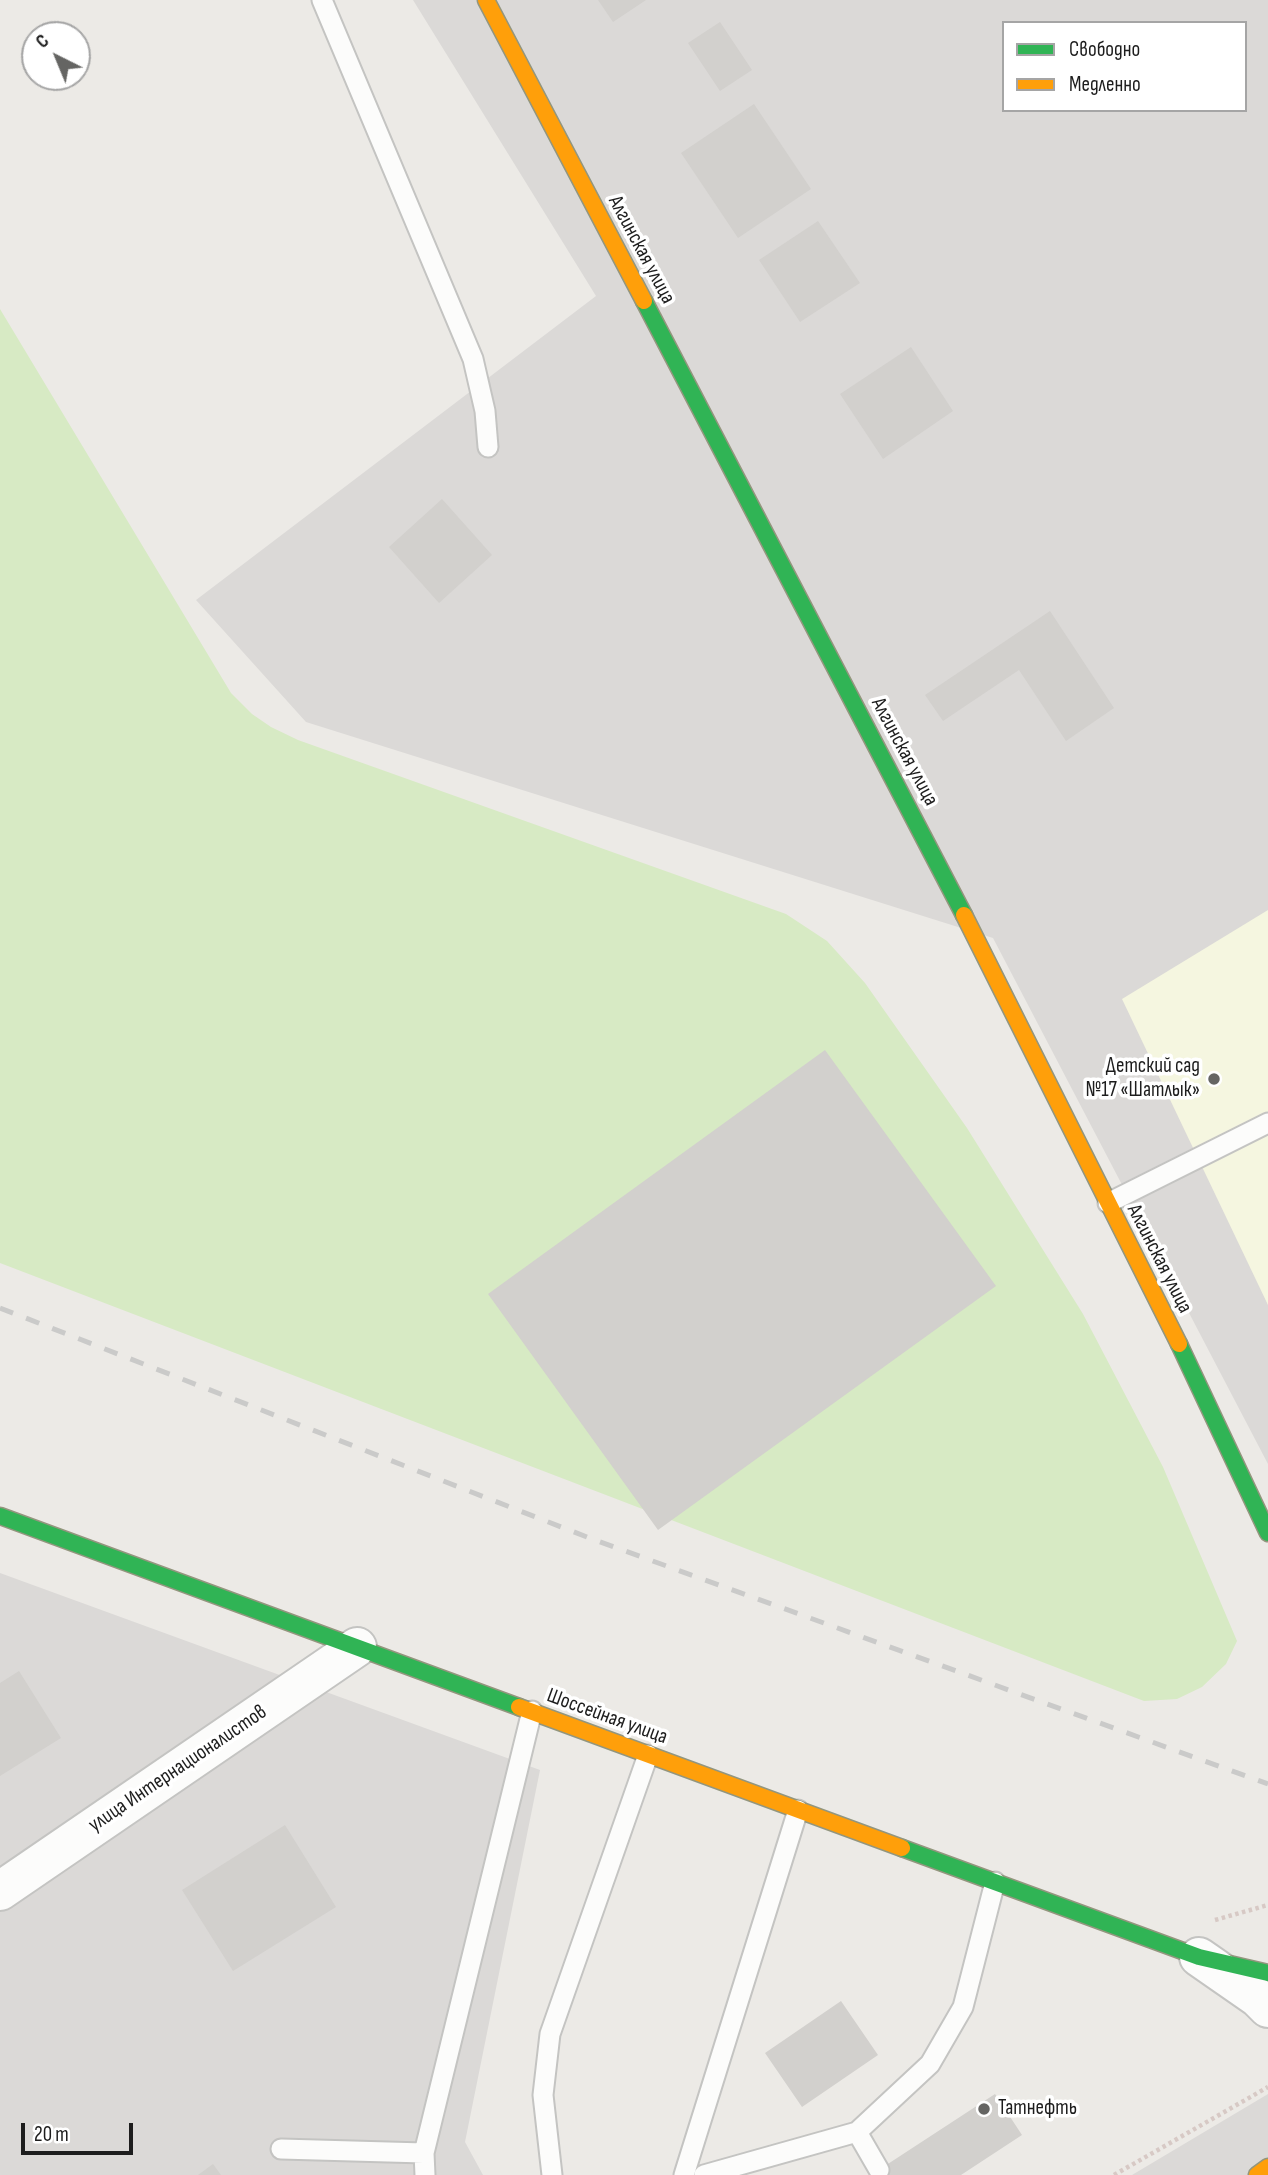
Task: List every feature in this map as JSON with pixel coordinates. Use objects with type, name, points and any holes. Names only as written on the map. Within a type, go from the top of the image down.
[{"type":"street","name":"Алгинская улица","points":[[486,0],[925,837],[1108,1203],[1268,1533]]},
{"type":"street","name":"Шоссейная улица","points":[[0,1516],[1199,1957],[1268,1973]]},
{"type":"street","name":"улица Интернационалистов","points":[[0,1891],[357,1647]]},
{"type":"street","points":[[1199,1957],[1268,2008]]},
{"type":"street","points":[[1257,2175],[1268,2167]]},
{"type":"lane","points":[[322,0],[473,359],[485,411],[488,447]]},
{"type":"lane","points":[[1108,1203],[1268,1123]]},
{"type":"lane","points":[[425,2175],[424,2153],[532,1712]]},
{"type":"lane","points":[[552,2175],[542,2095],[550,2034],[648,1755]]},
{"type":"lane","points":[[684,2175],[798,1810]]},
{"type":"lane","points":[[704,2175],[857,2132],[930,2064],[963,2007],[995,1882]]},
{"type":"lane","points":[[857,2132],[878,2170]]},
{"type":"lane","points":[[281,2149],[424,2153]]},
{"type":"path","points":[[1114,2175],[1268,2087]]},
{"type":"shaded area","points":[[413,0],[1268,0],[1268,1464],[993,938],[306,722],[196,600],[596,296]]},
{"type":"shaded area","name":"Детский сад №17 «Шатлык»","points":[[1268,910],[1268,1305],[1122,999]]},
{"type":"shaded area","points":[[0,1573],[540,1770],[465,2142],[483,2175],[0,2175]]},
{"type":"shaded area","points":[[1268,2094],[1268,2175],[1132,2175]]},
{"type":"green space","points":[[0,309],[231,693],[252,714],[298,740],[786,914],[827,941],[865,983],[967,1128],[1083,1314],[1163,1467],[1237,1641],[1226,1664],[1202,1687],[1177,1699],[1144,1701],[0,1263]]},
{"type":"building","points":[[598,0],[646,0],[613,22]]},
{"type":"building","points":[[720,22],[752,70],[720,91],[688,43]]},
{"type":"building","points":[[754,104],[811,189],[738,238],[681,153]]},
{"type":"building","points":[[818,221],[860,283],[800,322],[759,260]]},
{"type":"building","points":[[911,347],[953,411],[883,459],[840,394]]},
{"type":"building","points":[[442,499],[492,555],[439,603],[389,547]]},
{"type":"building","points":[[1050,611],[1114,708],[1066,741],[1019,670],[943,721],[925,695]]},
{"type":"building","points":[[825,1050],[996,1286],[658,1530],[488,1294]]},
{"type":"building","points":[[19,1671],[61,1738],[0,1776],[0,1683]]},
{"type":"building","points":[[285,1825],[336,1907],[233,1971],[182,1890]]},
{"type":"building","points":[[841,2001],[878,2055],[802,2107],[765,2053]]},
{"type":"building","points":[[995,2094],[1022,2135],[961,2175],[871,2175]]},
{"type":"building","points":[[213,2164],[221,2175],[198,2175]]},
{"type":"railway","points":[[0,1308],[592,1539],[1268,1784]]},
{"type":"traffic: fast","points":[[644,301],[964,915]]},
{"type":"traffic: fast","points":[[1179,1344],[1268,1533]]},
{"type":"traffic: fast","points":[[0,1516],[519,1707]]},
{"type":"traffic: fast","points":[[902,1848],[1199,1957],[1268,1973]]},
{"type":"traffic: slow","points":[[486,0],[644,301]]},
{"type":"traffic: slow","points":[[964,915],[1179,1344]]},
{"type":"traffic: slow","points":[[519,1707],[902,1848]]},
{"type":"traffic: slow","points":[[1257,2175],[1268,2167]]},
{"type":"place","name":"Детский сад №17 «Шатлык»","points":[[1214,1079]]},
{"type":"place","name":"Татнефть","points":[[984,2109]]}]
